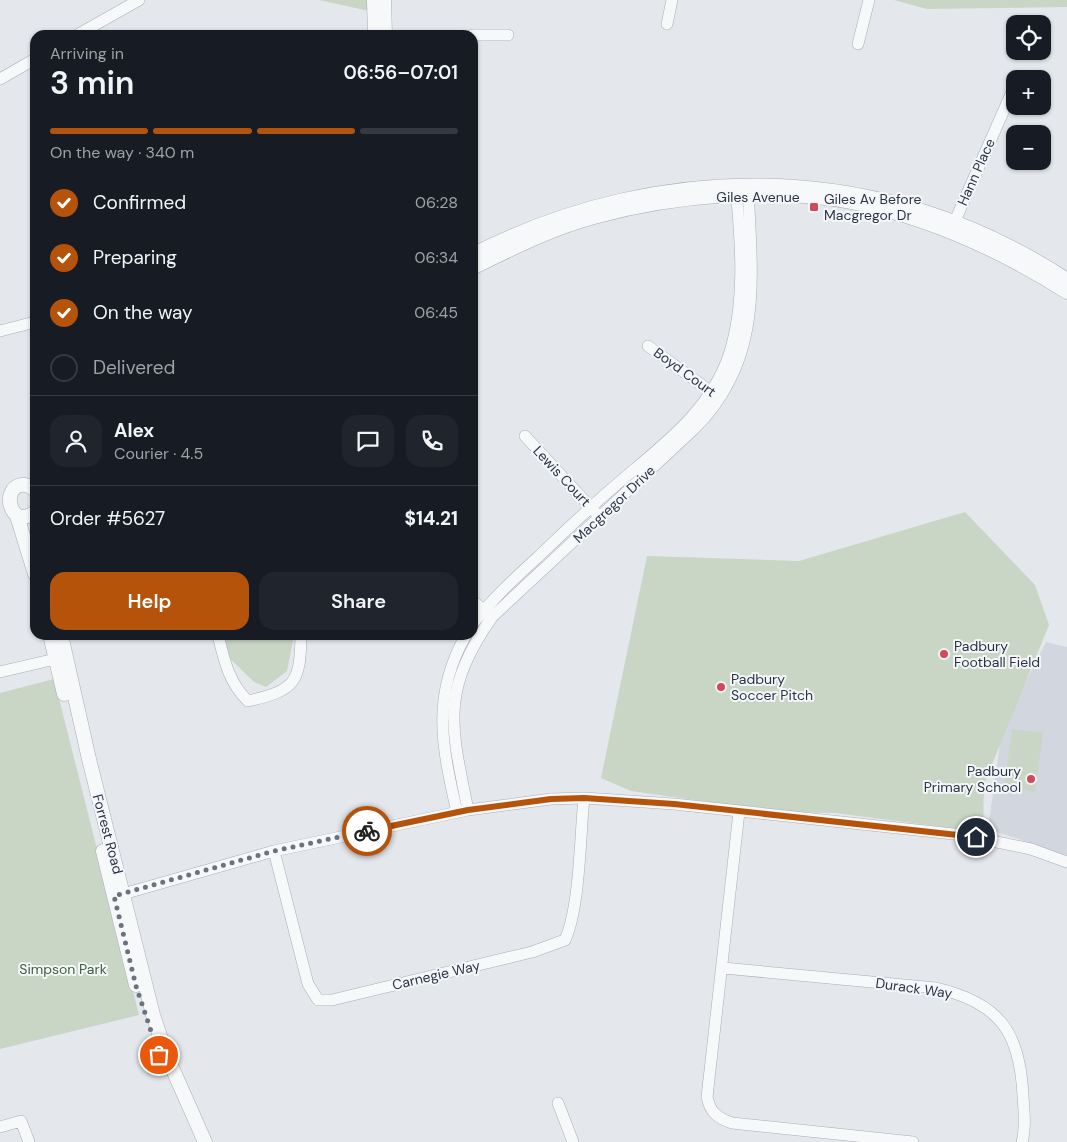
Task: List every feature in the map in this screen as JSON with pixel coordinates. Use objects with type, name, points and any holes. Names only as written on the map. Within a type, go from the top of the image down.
[{"type":"street","points":[[86,30],[139,0]]},
{"type":"street","points":[[374,0],[375,30]]},
{"type":"street","points":[[384,0],[385,30]]},
{"type":"street","points":[[667,24],[672,0]]},
{"type":"street","points":[[858,44],[869,0]]},
{"type":"street","points":[[478,35],[508,34]]},
{"type":"street","points":[[0,79],[30,62]]},
{"type":"street","name":"Hann Place","points":[[952,227],[1006,105]]},
{"type":"street","name":"Giles Avenue","points":[[478,252],[533,228],[600,205],[668,192],[742,191],[809,186],[837,190],[907,207],[952,227],[1067,292]]},
{"type":"street","name":"Giles Avenue","points":[[478,265],[514,248],[593,217],[651,204],[742,191]]},
{"type":"street","name":"Macgregor Drive","points":[[478,634],[488,614],[591,507],[688,421],[711,392],[725,366],[736,327],[740,278],[742,191]]},
{"type":"street","name":"Macgregor Drive","points":[[478,621],[600,516],[694,430],[721,399],[741,358],[748,324],[751,278],[742,191]]},
{"type":"street","name":"Giles Avenue","points":[[952,227],[991,236],[1067,280]]},
{"type":"street","points":[[0,331],[30,323]]},
{"type":"street","name":"Boyd Court","points":[[648,346],[721,399]]},
{"type":"street","name":"Lewis Court","points":[[525,436],[600,516]]},
{"type":"street","points":[[30,487],[17,486],[4,496],[30,562]]},
{"type":"street","points":[[10,515],[26,516],[30,514]]},
{"type":"street","points":[[478,605],[488,614]]},
{"type":"street","name":"Forrest Road","points":[[52,640],[60,658],[119,895],[166,1054],[205,1142]]},
{"type":"street","name":"Forrest Road","points":[[60,658],[61,640]]},
{"type":"street","points":[[219,640],[226,667],[238,692],[248,700],[269,696],[287,689],[297,677],[300,640]]},
{"type":"street","points":[[463,811],[445,761],[442,714],[449,672],[464,640]]},
{"type":"street","name":"Macgregor Drive","points":[[463,811],[455,744],[454,700],[456,686],[475,640]]},
{"type":"street","points":[[0,672],[60,658]]},
{"type":"street","points":[[119,895],[274,851],[463,811],[551,799],[584,798],[739,812],[989,839],[1031,849],[1067,862]]},
{"type":"street","name":"Carnegie Way","points":[[274,851],[308,984],[318,1000],[332,1000],[532,952],[564,940],[570,929],[573,909],[584,798]]},
{"type":"street","points":[[739,812],[723,968],[707,1097],[709,1107],[715,1114],[732,1123],[913,1142]]},
{"type":"street","name":"Forrest Road","points":[[119,895],[136,986],[173,1093],[196,1142]]},
{"type":"street","name":"Durack Way","points":[[723,968],[936,988],[958,994],[979,1003],[1008,1030],[1017,1047],[1023,1083],[1022,1142]]},
{"type":"street","points":[[558,1102],[573,1142]]},
{"type":"street","points":[[0,1127],[21,1121],[30,1142]]},
{"type":"shaded area","name":"Padbury Primary School","points":[[1046,642],[1067,647],[1067,855],[988,829],[1002,729]]},
{"type":"green space","points":[[319,0],[367,0],[369,11]]},
{"type":"green space","points":[[894,0],[1067,0],[1067,7],[927,9]]},
{"type":"green space","points":[[965,512],[1035,585],[1049,625],[984,784],[983,832],[835,813],[780,812],[631,791],[601,778],[647,556],[799,561]]},
{"type":"green space","points":[[218,640],[293,640],[287,671],[266,687],[254,682],[214,643]]},
{"type":"green space","name":"Simpson Park","points":[[54,679],[139,1015],[0,1049],[0,693]]},
{"type":"green space","points":[[1012,729],[1043,733],[1035,792],[1004,787]]},
{"type":"way so far","points":[[159,1055],[136,986],[114,896],[274,851],[367,831]]},
{"type":"place","name":"Giles Av Before Macgregor Dr","points":[[814,207]]},
{"type":"place","name":"Padbury Football Field","points":[[944,654]]},
{"type":"place","name":"Padbury Soccer Pitch","points":[[721,687]]},
{"type":"place","name":"Padbury Primary School","points":[[1031,779]]},
{"type":"route","points":[[367,831],[468,810],[515,803],[551,799],[601,798],[674,804],[976,837]]}]
